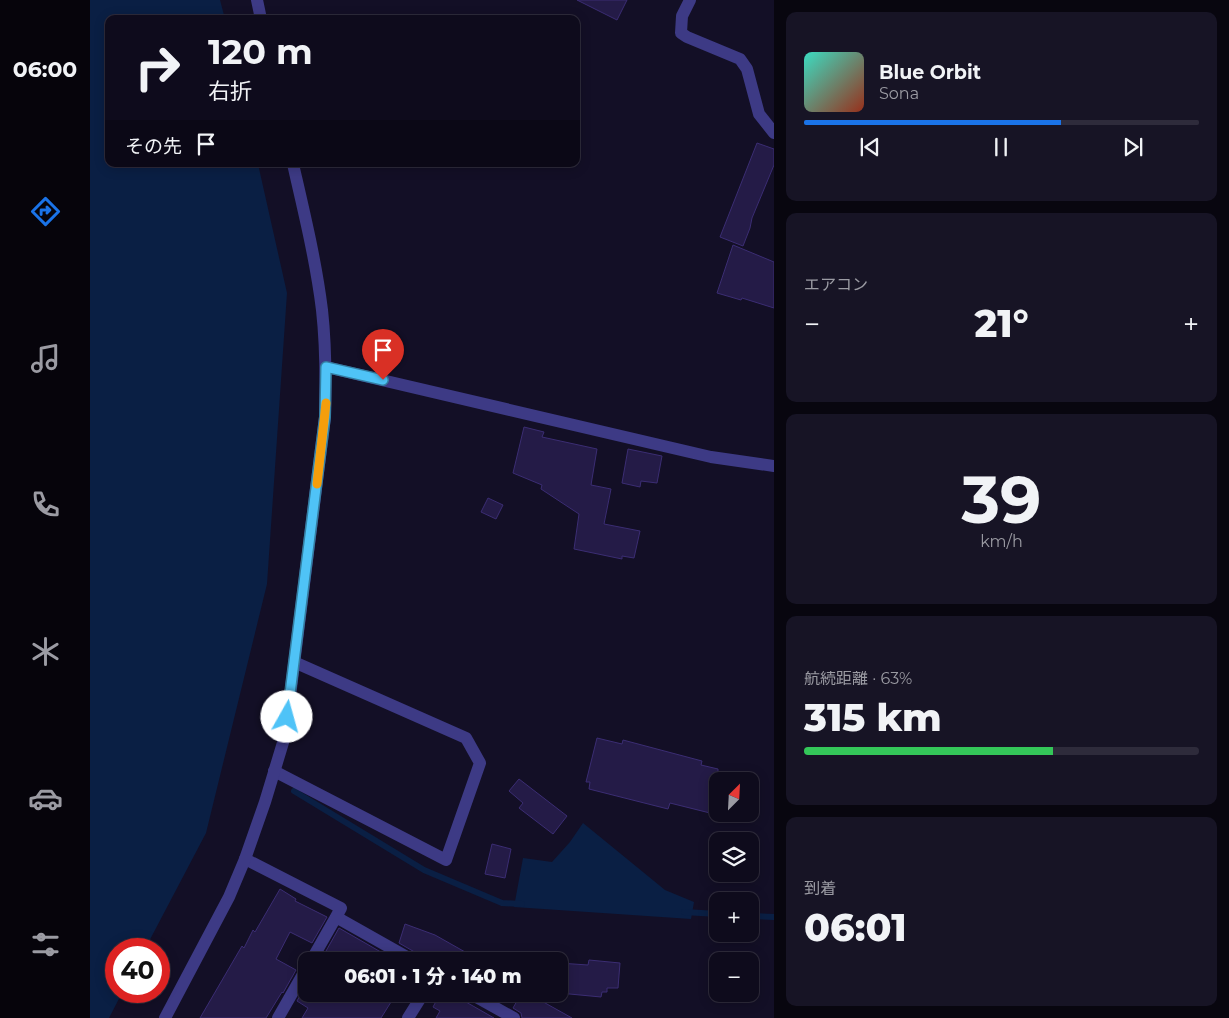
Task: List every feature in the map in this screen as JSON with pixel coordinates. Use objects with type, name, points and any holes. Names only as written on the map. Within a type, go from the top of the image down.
[{"type":"street","points":[[257,0],[260,15]]},
{"type":"street","points":[[690,0],[682,16],[681,33],[740,59],[747,69],[759,114],[774,133]]},
{"type":"street","points":[[165,1018],[229,897],[245,859],[285,736],[325,417],[326,367],[322,309],[310,238],[294,167]]},
{"type":"street","points":[[326,367],[711,457],[774,466]]},
{"type":"street","points":[[274,771],[446,860],[480,763],[466,738],[294,662]]},
{"type":"street","points":[[245,859],[341,908],[316,952]]},
{"type":"street","points":[[336,917],[398,952]]},
{"type":"street","points":[[278,1018],[298,983]]},
{"type":"street","points":[[408,1018],[418,1002]]},
{"type":"street","points":[[485,1002],[514,1018]]},
{"type":"water","points":[[90,0],[220,0],[224,15],[105,15],[105,167],[259,167],[287,293],[267,584],[206,833],[151,938],[105,938],[105,1003],[117,1003],[109,1018],[90,1018]]},
{"type":"water","points":[[583,823],[665,890],[694,902],[691,919],[514,907],[523,858],[552,862],[570,842]]},
{"type":"building","points":[[577,0],[627,0],[617,20]]},
{"type":"building","points":[[757,143],[774,149],[774,165],[752,218],[743,246],[720,237]]},
{"type":"building","points":[[733,245],[774,262],[774,308],[742,298],[741,300],[717,293]]},
{"type":"building","points":[[524,427],[544,432],[542,437],[597,449],[591,485],[611,489],[604,524],[640,531],[634,558],[622,556],[622,559],[574,549],[579,514],[541,489],[542,485],[513,473]]},
{"type":"building","points":[[628,449],[662,456],[657,483],[641,481],[640,487],[622,483]]},
{"type":"building","points":[[488,498],[503,505],[496,519],[481,512]]},
{"type":"building","points":[[597,738],[622,744],[623,740],[702,761],[701,765],[718,769],[718,772],[709,772],[709,813],[670,803],[668,809],[589,789],[590,782],[586,782]]},
{"type":"building","points":[[519,779],[567,816],[553,834],[519,808],[523,803],[509,791]]},
{"type":"building","points":[[492,844],[511,849],[505,878],[485,874]]},
{"type":"building","points":[[280,889],[296,899],[295,901],[327,917],[312,943],[290,932],[276,959],[296,970],[283,993],[266,1018],[200,1018],[242,946],[244,948],[253,930],[255,932]]},
{"type":"building","points":[[405,924],[435,935],[465,952],[415,952],[399,943]]},
{"type":"building","points":[[339,928],[381,952],[329,952],[326,951]]},
{"type":"building","points":[[589,960],[620,963],[618,988],[607,988],[607,992],[602,992],[601,997],[568,994],[568,964],[588,965]]},
{"type":"building","points":[[299,1002],[391,1002],[381,1018],[302,1018],[308,1008]]},
{"type":"building","points":[[436,1002],[466,1002],[494,1018],[436,1018],[440,1011],[433,1007]]},
{"type":"building","points":[[516,1002],[543,1002],[572,1018],[522,1018],[521,1013],[513,1008]]},
{"type":"waterway","points":[[294,791],[424,870],[502,903],[522,904]]},
{"type":"waterway","points":[[684,912],[709,913]]},
{"type":"waterway","points":[[759,916],[774,917]]},
{"type":"slow traffic","points":[[317,484],[326,403]]},
{"type":"route","points":[[287,717],[325,417],[326,367],[383,380]]}]
